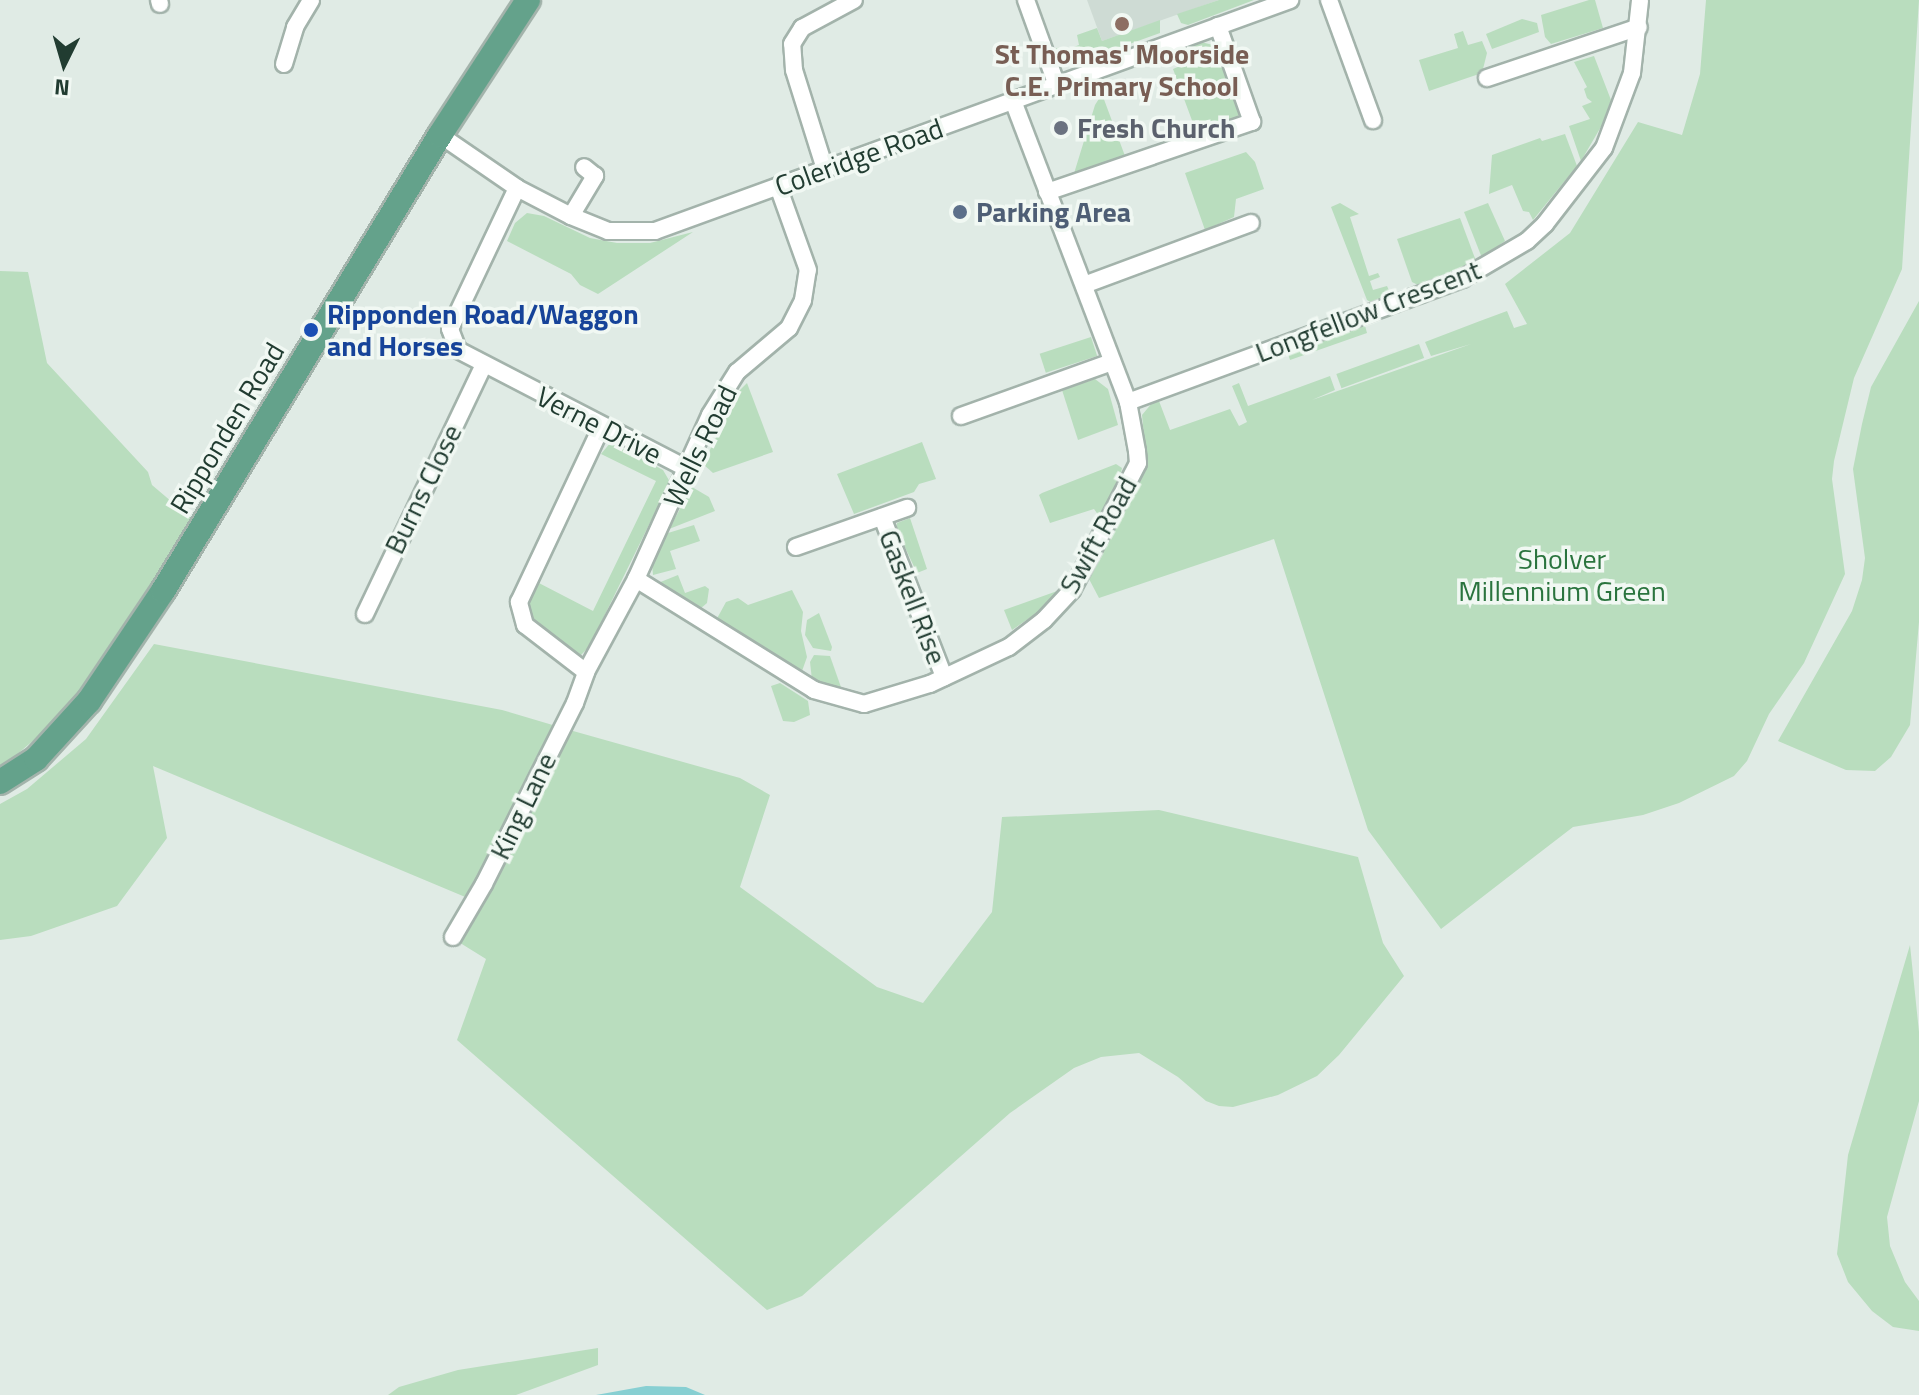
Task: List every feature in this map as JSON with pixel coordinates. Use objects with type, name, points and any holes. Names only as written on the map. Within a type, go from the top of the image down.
[{"type":"main road","name":"Ripponden Road","points":[[0,782],[36,759],[89,701],[163,591],[440,135],[528,0]]},
{"type":"street","points":[[284,64],[295,27],[311,0]]},
{"type":"street","points":[[825,169],[794,70],[792,44],[802,28],[854,0]]},
{"type":"street","points":[[1026,0],[1056,83]]},
{"type":"street","name":"Coleridge Road","points":[[440,135],[517,188],[571,216],[608,231],[655,231],[1290,0]]},
{"type":"street","points":[[1329,0],[1373,120]]},
{"type":"street","name":"Longfellow Crescent","points":[[1128,402],[1462,279],[1527,241],[1545,224],[1604,148],[1632,73],[1640,0]]},
{"type":"street","points":[[1047,192],[1252,122],[1218,26]]},
{"type":"street","points":[[1487,78],[1639,27]]},
{"type":"street","name":"Swift Road","points":[[636,579],[826,695],[864,704],[944,677],[1009,647],[1044,620],[1072,590],[1138,463],[1128,402],[1013,101]]},
{"type":"street","points":[[571,216],[595,176],[584,167]]},
{"type":"street","name":"Wells Road","points":[[586,672],[636,579],[710,415],[737,372],[789,328],[803,300],[808,270],[778,186]]},
{"type":"street","name":"Verne Drive","points":[[517,188],[450,329],[458,350],[688,469]]},
{"type":"street","points":[[1084,285],[1251,223]]},
{"type":"street","points":[[961,416],[1112,362]]},
{"type":"street","name":"Burns Close","points":[[365,614],[484,365]]},
{"type":"street","points":[[586,672],[525,625],[519,602],[602,426]]},
{"type":"street","name":"Gaskell Rise","points":[[796,547],[907,508]]},
{"type":"street","name":"Gaskell Rise","points":[[882,517],[944,677]]},
{"type":"street","name":"King Lane","points":[[453,937],[489,874],[575,703],[586,672]]},
{"type":"shaded area","name":"St Thomas' Moorside C.E. Primary School","points":[[1087,0],[1219,0],[1102,41]]},
{"type":"green space","points":[[1219,0],[1254,0],[1188,25],[1181,23],[1177,14]]},
{"type":"green space","points":[[1595,0],[1603,28],[1551,44],[1545,37],[1541,15]]},
{"type":"green space","name":"Sholver Millennium Green","points":[[1706,0],[1919,0],[1902,269],[1854,378],[1834,461],[1832,479],[1845,574],[1804,663],[1769,714],[1747,761],[1734,776],[1679,803],[1643,815],[1573,827],[1441,929],[1368,830],[1274,539],[1099,598],[1089,579],[1139,482],[1145,448],[1142,415],[1152,403],[1159,401],[1170,430],[1230,409],[1239,426],[1247,422],[1232,386],[1239,383],[1248,406],[1330,376],[1335,390],[1312,400],[1471,344],[1431,356],[1425,342],[1507,311],[1514,328],[1527,324],[1505,284],[1570,233],[1638,122],[1682,135],[1700,74]]},
{"type":"green space","points":[[1522,19],[1537,23],[1539,32],[1492,49],[1486,34]]},
{"type":"green space","points":[[1160,20],[1160,33],[1071,65],[1062,60],[1054,49],[1061,47],[1063,51],[1079,45],[1077,35],[1097,28],[1102,41]]},
{"type":"green space","points":[[1463,31],[1468,45],[1482,41],[1487,53],[1482,73],[1429,91],[1419,60],[1458,48],[1454,34]]},
{"type":"green space","points":[[1201,42],[1217,46],[1239,102],[1238,118],[1197,134],[1173,69],[1180,66],[1174,52]]},
{"type":"green space","points":[[1594,56],[1611,100],[1602,125],[1581,161],[1569,126],[1590,119],[1582,106],[1592,102],[1587,98],[1584,89],[1587,87],[1574,62]]},
{"type":"green space","points":[[1102,94],[1125,156],[1137,152],[1135,158],[1072,180],[1095,105]]},
{"type":"green space","points":[[1565,134],[1577,166],[1533,220],[1529,212],[1523,211],[1512,185],[1489,194],[1492,155],[1540,138],[1542,141]]},
{"type":"green space","points":[[1246,152],[1255,162],[1264,189],[1236,199],[1234,217],[1205,230],[1185,173]]},
{"type":"green space","points":[[1340,203],[1359,214],[1350,217],[1369,276],[1378,273],[1380,277],[1370,281],[1373,290],[1387,286],[1391,295],[1372,303],[1367,300],[1331,207]]},
{"type":"green space","points":[[1488,203],[1505,241],[1482,258],[1464,212]]},
{"type":"green space","points":[[527,213],[544,216],[590,238],[617,243],[650,243],[693,232],[598,294],[580,285],[571,274],[507,241],[515,223]]},
{"type":"green space","points":[[1460,218],[1476,261],[1418,285],[1412,282],[1397,239]]},
{"type":"green space","points":[[0,271],[28,272],[47,363],[148,472],[152,485],[192,519],[136,618],[77,703],[0,769]]},
{"type":"green space","points":[[1919,301],[1919,622],[1910,725],[1891,757],[1875,771],[1846,770],[1778,741],[1852,611],[1862,580],[1865,558],[1853,469],[1862,424],[1871,387]]},
{"type":"green space","points":[[1364,322],[1367,333],[1290,360],[1287,351]]},
{"type":"green space","points":[[1091,337],[1097,356],[1046,373],[1040,354]]},
{"type":"green space","points":[[1419,344],[1424,358],[1341,388],[1336,374]]},
{"type":"green space","points":[[1095,379],[1108,389],[1118,425],[1078,440],[1062,390]]},
{"type":"green space","points":[[747,383],[773,452],[713,473],[703,464],[739,391]]},
{"type":"green space","points":[[611,442],[663,470],[670,482],[589,647],[581,655],[575,654],[530,620],[527,602],[535,581],[593,611],[656,481],[601,454]]},
{"type":"green space","points":[[922,442],[936,479],[919,484],[914,492],[854,514],[837,474]]},
{"type":"green space","points":[[1116,464],[1122,468],[1119,482],[1099,516],[1094,509],[1050,523],[1039,495]]},
{"type":"green space","points":[[692,487],[709,497],[715,511],[669,529]]},
{"type":"green space","points":[[910,518],[927,569],[917,573],[896,528],[897,523]]},
{"type":"green space","points":[[694,525],[700,541],[670,551],[676,569],[653,575],[652,564],[668,533]]},
{"type":"green space","points":[[678,575],[685,593],[705,586],[709,589],[707,603],[700,609],[659,587],[658,583]]},
{"type":"green space","points":[[792,590],[803,612],[801,631],[807,657],[801,674],[714,624],[726,602],[738,598],[748,605]]},
{"type":"green space","points":[[1060,590],[1044,608],[1012,630],[1004,610]]},
{"type":"green space","points":[[819,613],[831,651],[813,648],[805,635],[807,620]]},
{"type":"green space","points":[[154,644],[502,710],[556,726],[470,899],[153,766],[167,838],[117,906],[31,936],[0,940],[0,804],[27,789],[86,739]]},
{"type":"green space","points":[[814,655],[830,656],[842,690],[812,680],[810,662]]},
{"type":"green space","points":[[780,683],[808,701],[810,715],[794,722],[783,721],[771,686]]},
{"type":"green space","points":[[566,729],[740,778],[770,795],[740,887],[877,987],[923,1003],[992,912],[1002,817],[1159,810],[1358,857],[1383,943],[1404,976],[1339,1055],[1317,1076],[1278,1095],[1233,1107],[1219,1106],[1206,1101],[1178,1077],[1139,1053],[1101,1057],[1074,1068],[1010,1113],[802,1296],[767,1310],[457,1040],[486,959],[457,941]]},
{"type":"green space","points":[[1910,945],[1919,1032],[1919,1101],[1887,1217],[1890,1246],[1905,1282],[1919,1301],[1919,1331],[1893,1327],[1872,1311],[1848,1282],[1837,1254],[1848,1155]]},
{"type":"green space","points":[[598,1348],[598,1365],[516,1395],[388,1395],[399,1387],[458,1370]]},
{"type":"water","points":[[646,1386],[686,1387],[705,1395],[596,1395]]},
{"type":"place","name":"St Thomas' Moorside C.E. Primary School","points":[[1122,24]]},
{"type":"place","name":"Fresh Church","points":[[1061,128]]},
{"type":"place","name":"Parking Area","points":[[960,212]]},
{"type":"place","name":"Ripponden Road/Waggon and Horses","points":[[311,330]]}]
